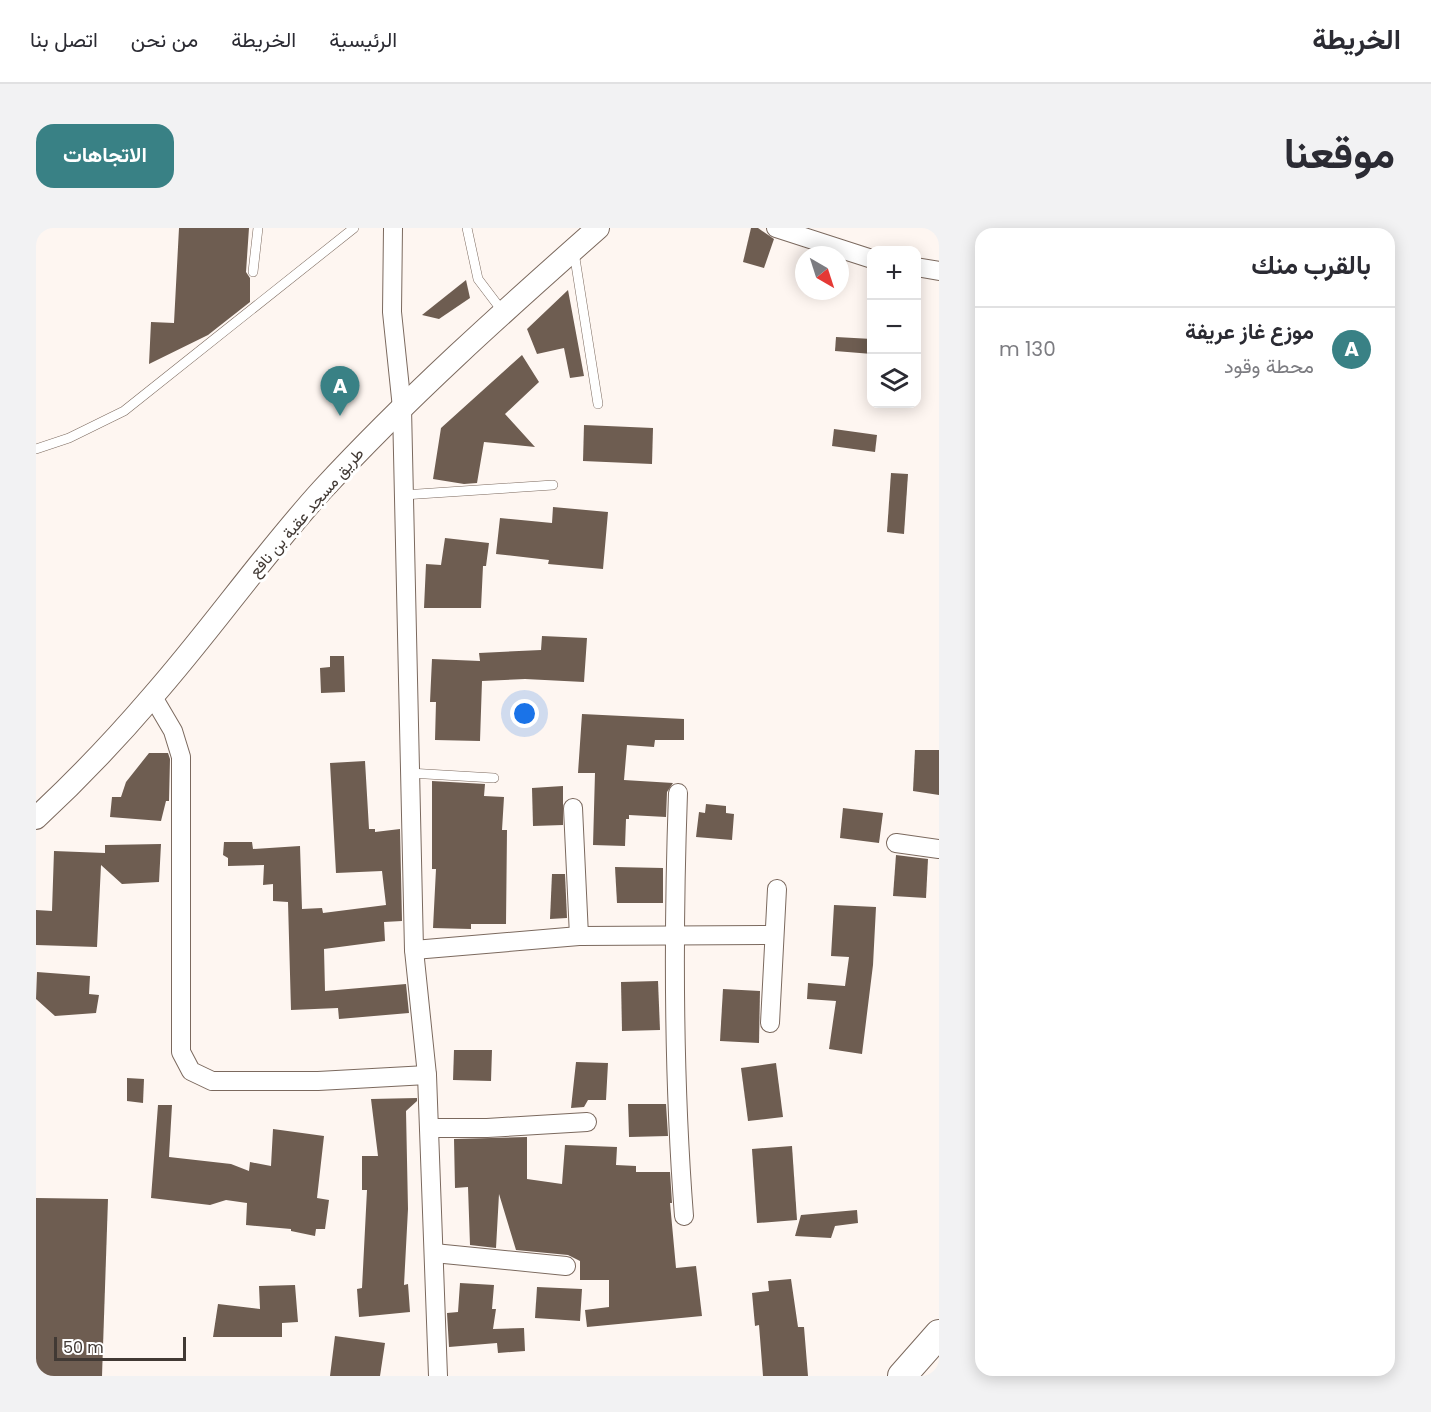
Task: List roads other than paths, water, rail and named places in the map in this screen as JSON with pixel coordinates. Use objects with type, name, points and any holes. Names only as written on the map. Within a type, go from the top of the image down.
[{"type":"highway","points":[[902,1376],[936,1336]]},
{"type":"street","points":[[393,228],[392,312],[402,408],[414,950],[427,1075],[438,1376]]},
{"type":"street","name":"طريق مسجد عقبة بن نافع","points":[[36,818],[73,783],[153,697],[289,527],[402,408],[503,312],[598,228]]},
{"type":"street","points":[[776,228],[867,257]]},
{"type":"street","points":[[921,268],[939,271]]},
{"type":"street","points":[[153,697],[173,731],[181,757],[181,1052],[191,1071],[212,1082],[318,1081],[427,1075]]},
{"type":"street","points":[[678,793],[673,935],[678,1147],[684,1216]]},
{"type":"street","points":[[573,808],[579,936]]},
{"type":"street","points":[[896,843],[939,849]]},
{"type":"street","points":[[770,1023],[777,889]]},
{"type":"street","points":[[414,950],[579,936],[774,935]]},
{"type":"street","points":[[429,1128],[487,1128],[587,1122]]},
{"type":"street","points":[[434,1253],[566,1266]]},
{"type":"lane","points":[[253,272],[258,228]]},
{"type":"lane","points":[[36,449],[69,438],[124,411],[354,228]]},
{"type":"lane","points":[[467,228],[478,279],[503,312]]},
{"type":"lane","points":[[574,249],[598,404]]},
{"type":"lane","points":[[403,495],[553,485]]},
{"type":"lane","points":[[409,773],[494,778]]},
{"type":"place","name":"موزع غاز عريفة","points":[[340,416]]}]
